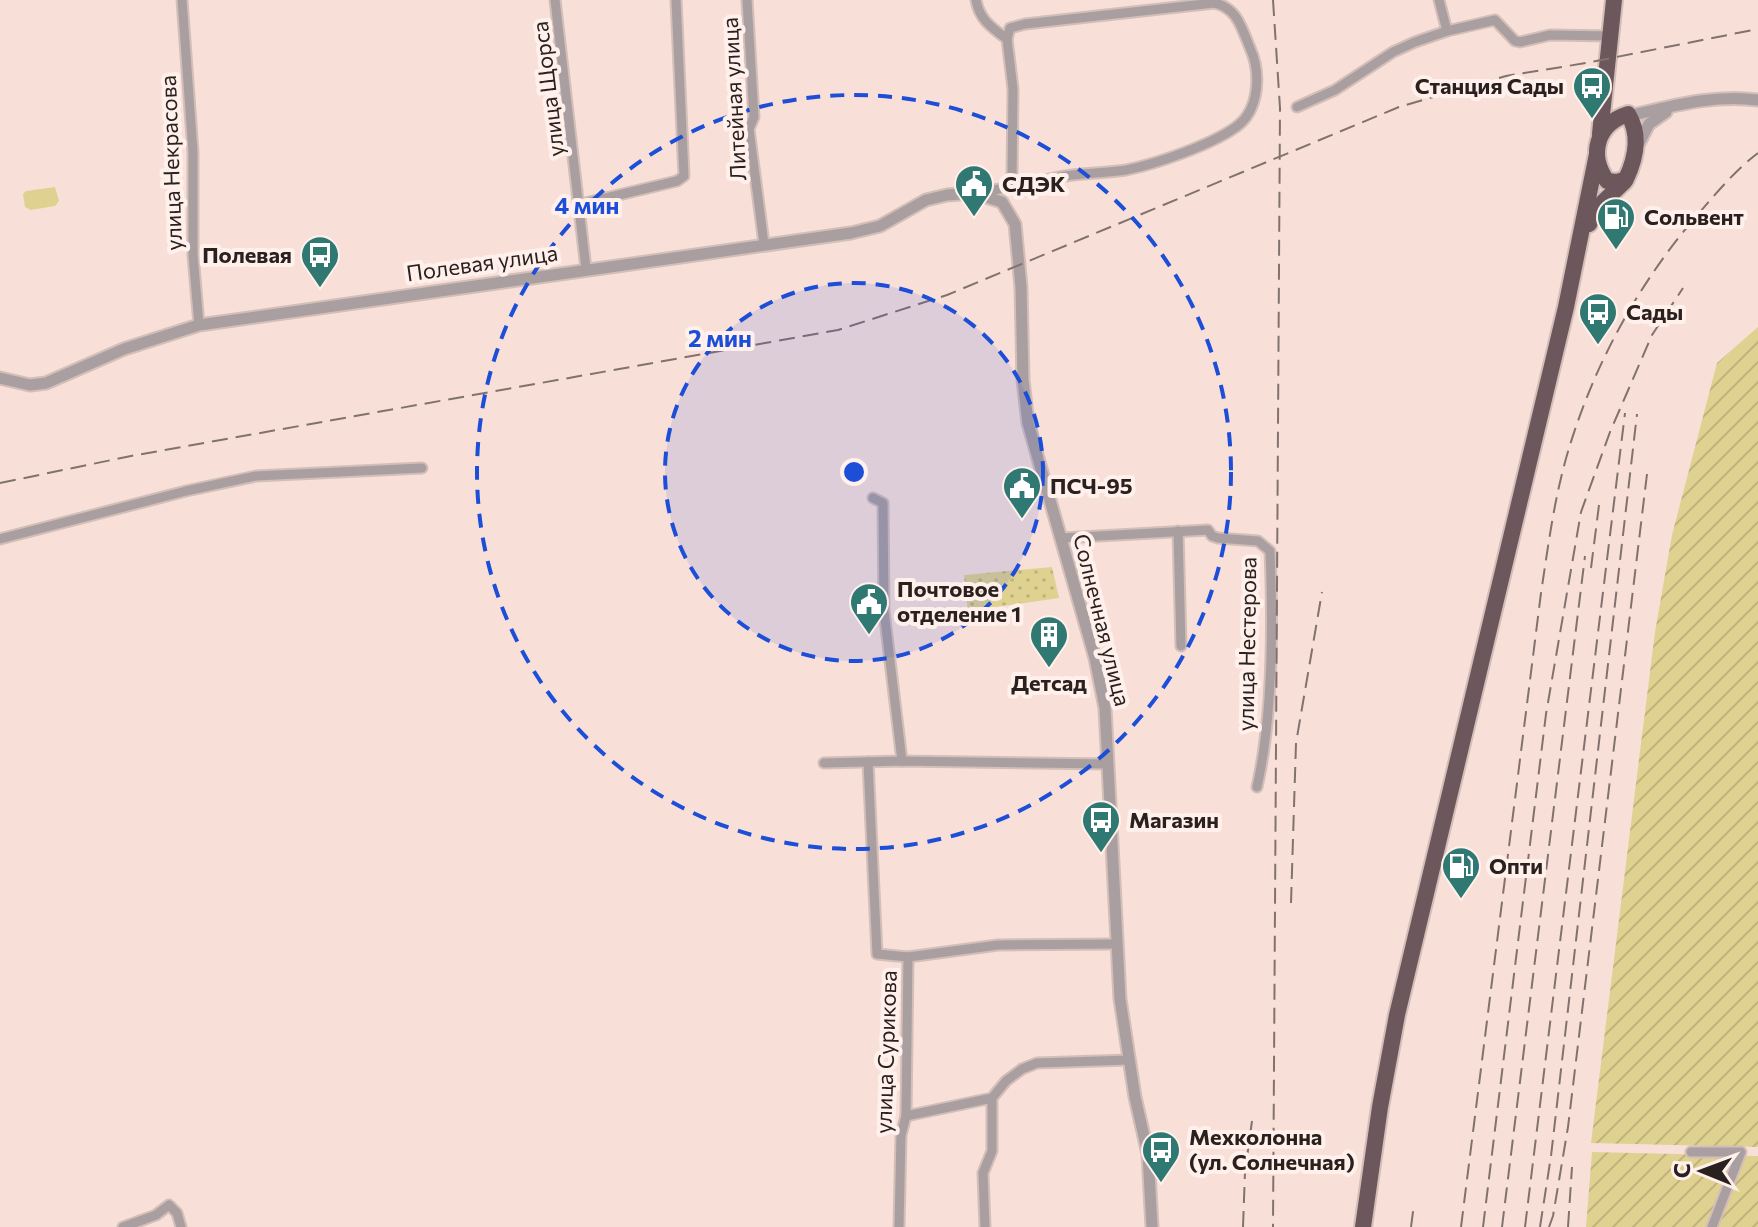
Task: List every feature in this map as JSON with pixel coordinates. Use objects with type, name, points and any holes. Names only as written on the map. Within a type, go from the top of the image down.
[{"type":"highway","points":[[1363,1227],[1397,1015],[1577,260],[1598,146],[1614,0]]},
{"type":"highway","points":[[1577,260],[1588,226],[1599,206],[1626,179],[1636,150],[1636,134],[1629,115],[1615,97],[1608,62]]},
{"type":"highway","points":[[1626,179],[1607,181],[1601,173],[1598,146],[1609,123],[1629,115]]},
{"type":"street","name":"улица Щорса","points":[[555,0],[581,204],[586,269]]},
{"type":"street","points":[[581,204],[677,181],[684,176],[676,0]]},
{"type":"street","name":"Литейная улица","points":[[747,0],[754,117],[749,129],[764,244]]},
{"type":"street","points":[[976,0],[977,9],[985,22],[1007,39]]},
{"type":"street","points":[[1145,0],[1145,11]]},
{"type":"street","points":[[1439,0],[1447,31]]},
{"type":"street","points":[[974,193],[1128,170],[1186,151],[1236,127],[1253,102],[1257,81],[1255,58],[1229,6],[1214,3],[1010,28],[1007,39],[1013,89],[1010,186]]},
{"type":"street","name":"улица Некрасова","points":[[181,5],[193,152],[193,255],[199,325]]},
{"type":"street","points":[[1297,107],[1335,90],[1393,52],[1447,31],[1495,20],[1515,41],[1550,35],[1611,36]]},
{"type":"street","points":[[1629,115],[1723,98],[1758,100]]},
{"type":"street","points":[[1636,150],[1649,124],[1677,105]]},
{"type":"street","name":"Полевая улица","points":[[0,378],[30,385],[46,383],[124,349],[199,325],[867,230],[893,220],[926,200],[974,193]]},
{"type":"street","name":"Солнечная улица","points":[[974,193],[1002,202],[1015,224],[1021,287],[1022,368],[1028,423],[1095,658],[1105,708],[1115,944],[1129,1060],[1148,1154],[1152,1227]]},
{"type":"street","points":[[0,539],[256,476],[422,468]]},
{"type":"street","points":[[873,498],[883,503],[884,611],[902,761]]},
{"type":"street","name":"улица Нестерова","points":[[1062,538],[1208,530],[1218,538],[1258,541],[1270,551],[1269,676],[1262,766],[1257,787]]},
{"type":"street","points":[[1178,531],[1181,646]]},
{"type":"street","name":"улица Сурикова","points":[[868,762],[877,954],[908,957],[906,1116],[901,1135],[899,1227]]},
{"type":"street","points":[[824,763],[1107,764]]},
{"type":"street","points":[[908,957],[998,945],[1115,944]]},
{"type":"street","points":[[906,1116],[992,1098],[1006,1081],[1037,1063],[1129,1060]]},
{"type":"street","points":[[985,1227],[983,1173],[992,1151],[992,1098]]},
{"type":"street","points":[[1691,1152],[1741,1152],[1712,1227]]},
{"type":"street","points":[[123,1227],[156,1215],[169,1205],[177,1213],[181,1227]]},
{"type":"shaded area","points":[[55,187],[59,201],[55,206],[31,210],[25,207],[23,194],[26,191]]},
{"type":"shaded area","points":[[1758,327],[1758,1147],[1591,1143],[1655,632],[1672,535],[1717,363]]},
{"type":"shaded area","points":[[1052,567],[1059,598],[968,611],[964,575]]},
{"type":"shaded area","points":[[1592,1152],[1758,1156],[1758,1227],[1586,1227]]},
{"type":"railway","points":[[1273,0],[1280,108],[1273,1227]]},
{"type":"railway","points":[[0,483],[131,456],[838,330],[947,295],[1399,107],[1506,76],[1758,29]]},
{"type":"railway","points":[[1461,1227],[1541,593],[1567,455],[1603,360],[1653,272],[1694,219],[1732,176],[1758,153]]},
{"type":"railway","points":[[1483,1227],[1546,714],[1581,512],[1610,432],[1652,335],[1683,288]]},
{"type":"railway","points":[[1525,1227],[1625,413]]},
{"type":"railway","points":[[1540,1227],[1551,1156],[1637,414]]},
{"type":"railway","points":[[1549,1227],[1568,1127],[1647,474]]},
{"type":"railway","points":[[1591,568],[1599,505]]},
{"type":"railway","points":[[1502,1227],[1585,556]]},
{"type":"railway","points":[[1291,903],[1296,743],[1322,592]]},
{"type":"railway","points":[[1243,1227],[1245,1172],[1252,1121]]},
{"type":"railway","points":[[1568,1227],[1572,1167]]},
{"type":"railway","points":[[1411,1227],[1414,1204]]},
{"type":"place","name":"Станция Сады","points":[[1592,120]]},
{"type":"place","name":"СДЭК","points":[[974,218]]},
{"type":"place","name":"Сольвент","points":[[1616,251]]},
{"type":"place","name":"Полевая","points":[[320,289]]},
{"type":"place","name":"Сады","points":[[1598,346]]},
{"type":"place","name":"ПСЧ-95","points":[[1022,520]]},
{"type":"place","name":"Почтовое отделение 1","points":[[869,636]]},
{"type":"place","name":"Детсад","points":[[1049,669]]},
{"type":"place","name":"Магазин","points":[[1101,854]]},
{"type":"place","name":"Опти","points":[[1461,900]]},
{"type":"place","name":"Мехколонна (ул. Солнечная)","points":[[1161,1184]]}]
